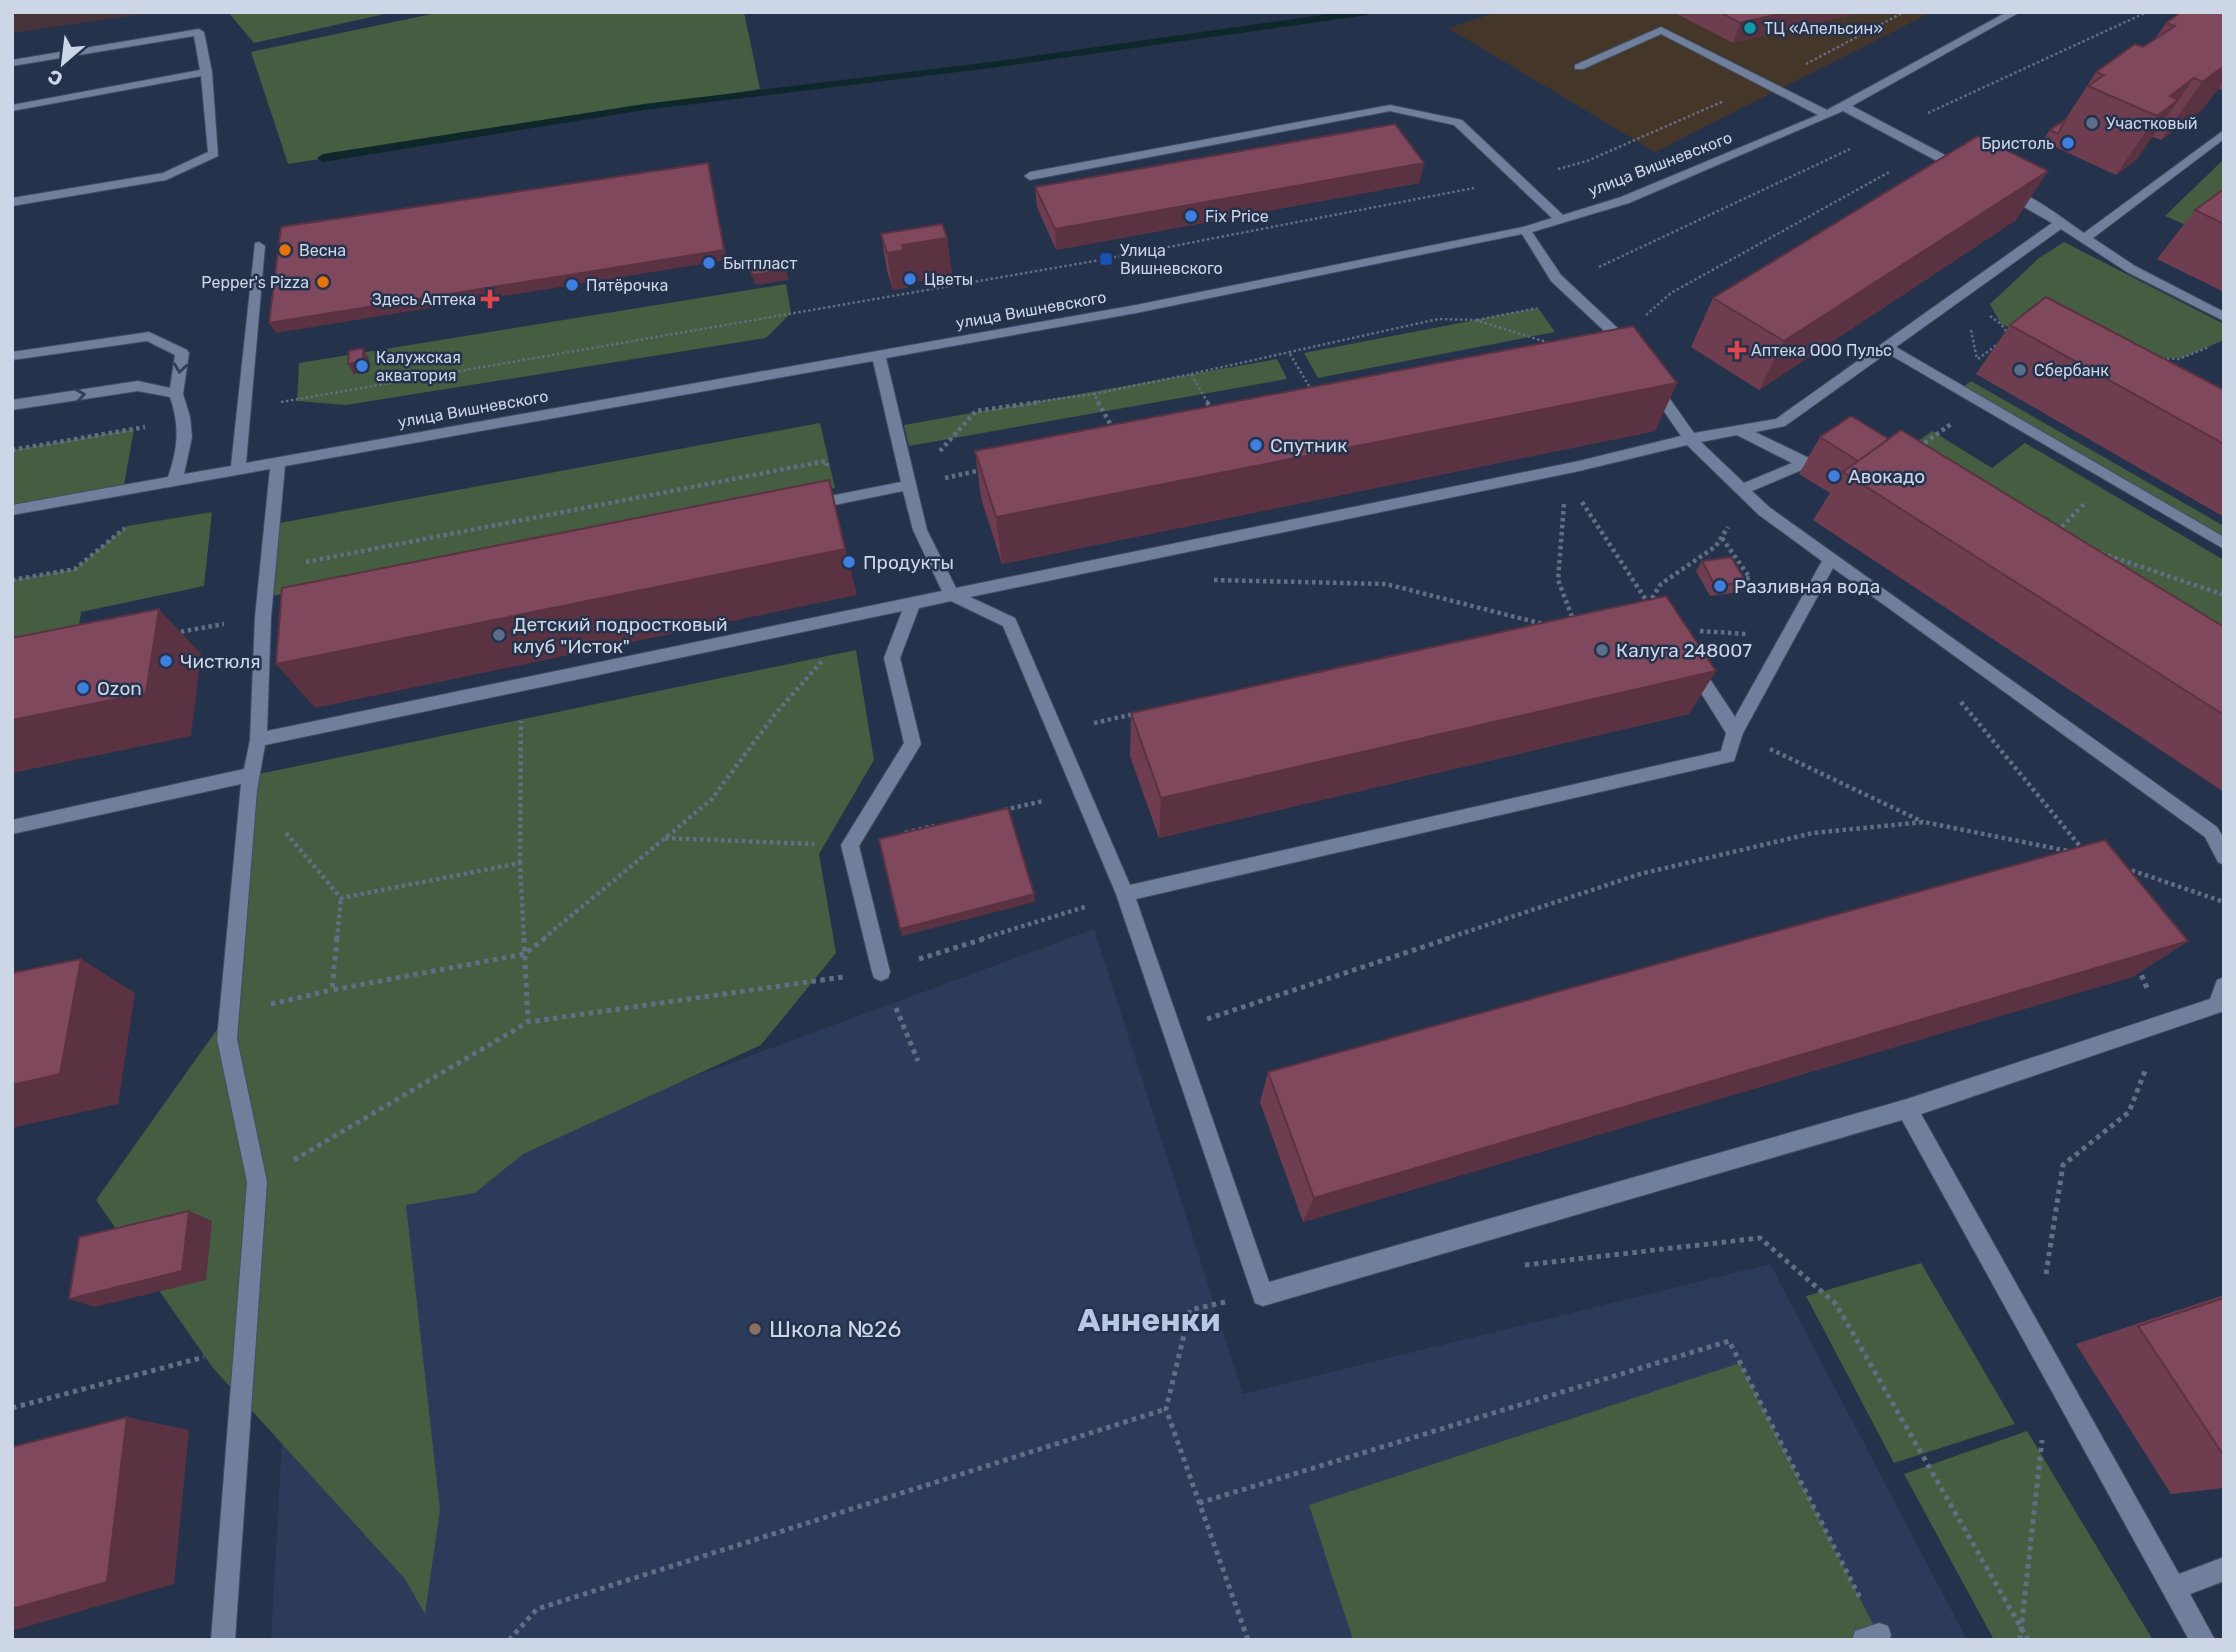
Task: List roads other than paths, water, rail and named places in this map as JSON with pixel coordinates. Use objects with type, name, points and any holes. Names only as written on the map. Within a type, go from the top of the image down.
[{"type":"street","name":"улица Вишневского","points":[[12,510],[1136,309],[1525,230],[1625,201],[1826,116],[2015,12]]},
{"type":"street","points":[[1579,67],[1661,30],[1826,116]]},
{"type":"street","points":[[12,63],[199,32],[214,154],[166,176],[12,202]]},
{"type":"street","points":[[12,108],[206,72]]},
{"type":"street","points":[[1843,106],[1972,174]]},
{"type":"street","points":[[1030,176],[1390,108],[1458,122],[1560,219]]},
{"type":"street","points":[[2084,239],[2224,134]]},
{"type":"street","points":[[1994,185],[2028,202],[2131,269],[2224,317]]},
{"type":"street","points":[[258,740],[873,609],[1579,466],[1690,439],[1780,423],[2061,223]]},
{"type":"street","points":[[1525,230],[1556,278],[1621,339],[1690,439],[1764,511],[1830,561],[2211,832],[2224,857]]},
{"type":"street","points":[[238,469],[259,246]]},
{"type":"street","points":[[12,356],[149,336],[182,353],[176,394],[186,419],[186,448],[174,481]]},
{"type":"street","points":[[1887,347],[2224,544]]},
{"type":"street","points":[[877,355],[920,530],[952,595],[1009,622],[1125,894],[1263,1295],[1907,1109],[2217,1005],[2224,986]]},
{"type":"street","points":[[12,405],[138,386],[176,394]]},
{"type":"street","points":[[1740,431],[1808,464],[1741,489]]},
{"type":"street","points":[[223,1640],[257,1182],[228,1040],[229,1013],[250,782],[258,740],[270,616],[267,569],[278,461]]},
{"type":"street","points":[[799,508],[909,485]]},
{"type":"street","points":[[1125,894],[1728,756],[1735,732],[1830,561]]},
{"type":"street","points":[[881,972],[850,845],[913,744],[891,658],[913,603]]},
{"type":"street","points":[[1669,630],[1735,732]]},
{"type":"street","points":[[12,827],[250,782]]},
{"type":"street","points":[[1907,1109],[2203,1640]]},
{"type":"street","points":[[2174,1588],[2224,1569]]},
{"type":"waterway","points":[[323,158],[644,107],[999,64],[1367,12]]},
{"type":"place","name":"ТЦ «Апельсин»","points":[[1750,28]]},
{"type":"place","name":"Участковый","points":[[2092,123]]},
{"type":"place","name":"Бристоль","points":[[2068,143]]},
{"type":"place","name":"Fix Price","points":[[1191,216]]},
{"type":"place","name":"Весна","points":[[285,250]]},
{"type":"place","name":"Улица Вишневского","points":[[1106,259]]},
{"type":"place","name":"Бытпласт","points":[[709,263]]},
{"type":"place","name":"Цветы","points":[[910,279]]},
{"type":"place","name":"Pepper's Pizza","points":[[323,282]]},
{"type":"place","name":"Пятёрочка","points":[[572,285]]},
{"type":"place","name":"Здесь Аптека","points":[[490,299]]},
{"type":"place","name":"Аптека ООО Пульс","points":[[1737,350]]},
{"type":"place","name":"Калужская акватория","points":[[362,366]]},
{"type":"place","name":"Сбербанк","points":[[2020,370]]},
{"type":"place","name":"Спутник","points":[[1256,445]]},
{"type":"place","name":"Авокадо","points":[[1834,476]]},
{"type":"place","name":"Продукты","points":[[849,562]]},
{"type":"place","name":"Разливная вода","points":[[1720,586]]},
{"type":"place","name":"Детский подростковый клуб \"Исток\"","points":[[499,635]]},
{"type":"place","name":"Калуга 248007","points":[[1602,650]]},
{"type":"place","name":"Чистюля","points":[[166,661]]},
{"type":"place","name":"Ozon","points":[[83,688]]},
{"type":"place","name":"Школа №26","points":[[755,1329]]},
{"type":"district","name":"Анненки","points":[[1149,1320]]}]
